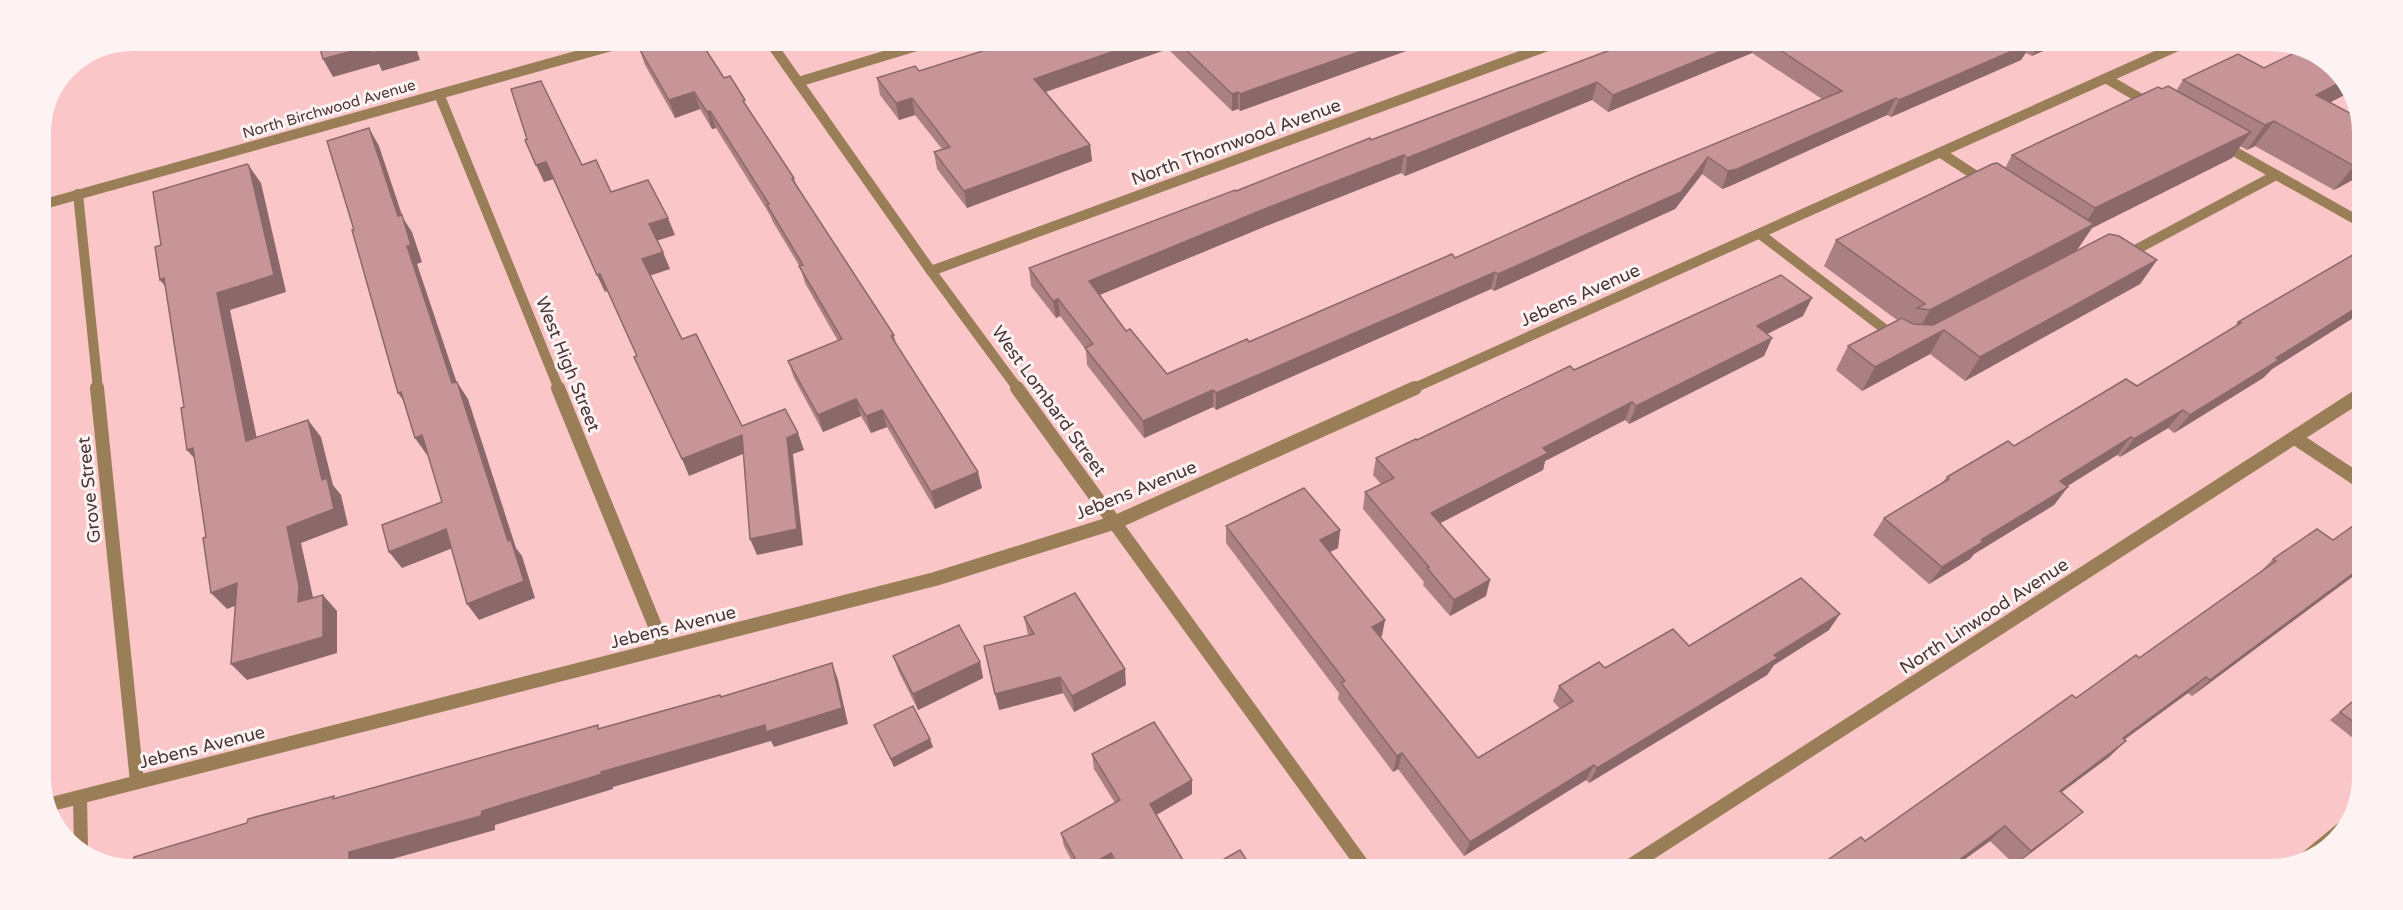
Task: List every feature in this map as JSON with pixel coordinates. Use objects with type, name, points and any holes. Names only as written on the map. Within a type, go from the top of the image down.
[{"type":"street","name":"North Birchwood Avenue","points":[[51,202],[593,51]]},
{"type":"street","name":"West Lombard Street","points":[[776,51],[931,271],[1116,522],[1358,859]]},
{"type":"street","points":[[798,82],[900,51]]},
{"type":"street","name":"North Thornwood Avenue","points":[[931,271],[1534,51]]},
{"type":"street","name":"Jebens Avenue","points":[[55,803],[935,579],[1116,522],[2167,51]]},
{"type":"street","points":[[2107,79],[2156,107]]},
{"type":"street","name":"West High Street","points":[[439,93],[664,648]]},
{"type":"street","points":[[2216,141],[2352,217]]},
{"type":"street","points":[[1941,153],[1991,186]]},
{"type":"street","points":[[2114,254],[2126,256],[2276,175]]},
{"type":"street","name":"Grove Street","points":[[78,194],[137,782]]},
{"type":"street","points":[[1760,234],[1900,341],[1908,342]]},
{"type":"street","name":"North Linwood Avenue","points":[[1641,859],[2352,400]]},
{"type":"street","points":[[2295,438],[2352,476]]},
{"type":"street","points":[[80,797],[81,840]]},
{"type":"building","points":[[321,51],[352,51],[323,59]]},
{"type":"building","points":[[641,51],[707,51],[724,78],[730,76],[745,100],[743,101],[894,335],[891,336],[978,472],[931,492],[882,410],[866,416],[856,399],[818,415],[788,361],[842,339],[799,266],[803,265],[767,205],[769,204],[710,111],[707,112],[694,92],[669,100]]},
{"type":"building","points":[[983,51],[1114,51],[1034,79],[1090,145],[964,191],[934,152],[950,147],[912,98],[896,103],[877,78],[915,66],[919,71]]},
{"type":"building","points":[[1187,51],[1361,51],[1240,94],[1238,92],[1232,94]]},
{"type":"building","points":[[1607,51],[1721,51],[1613,95],[1597,82],[1407,158],[1404,155],[1267,208],[1089,281],[1126,331],[1130,329],[1167,374],[1247,339],[1249,342],[1452,254],[1455,258],[1637,176],[1842,91],[1782,51],[2012,51],[1899,100],[1896,98],[1737,169],[1728,171],[1708,157],[1681,192],[1498,274],[1495,272],[1216,393],[1213,390],[1143,421],[1085,348],[1093,344],[1058,299],[1053,301],[1029,268],[1370,138],[1371,140]]},
{"type":"building","points":[[2238,54],[2264,68],[2292,54],[2312,62],[2328,75],[2336,85],[2316,95],[2349,113],[2352,127],[2352,165],[2274,121],[2265,125],[2183,80]]},
{"type":"building","points":[[541,81],[582,165],[596,160],[611,192],[648,180],[668,218],[649,224],[663,252],[642,259],[682,339],[696,334],[742,426],[785,409],[798,433],[787,438],[797,529],[750,539],[742,435],[682,459],[634,357],[637,356],[600,274],[597,275],[546,162],[536,165],[525,140],[527,139],[511,89]]},
{"type":"building","points":[[2168,86],[2251,132],[2095,208],[2012,155],[2158,87],[2162,89]]},
{"type":"building","points":[[369,128],[398,216],[402,215],[411,245],[407,246],[452,383],[457,382],[508,541],[511,540],[524,581],[467,604],[446,529],[389,552],[382,525],[442,502],[422,435],[415,438],[401,392],[398,393],[352,230],[354,230],[327,141]]},
{"type":"building","points":[[1997,163],[2094,224],[1930,310],[1917,308],[1925,304],[1836,240],[1992,164]]},
{"type":"building","points":[[247,164],[274,275],[217,293],[246,441],[308,420],[322,480],[327,478],[334,509],[287,527],[299,586],[298,602],[323,595],[323,637],[231,664],[237,583],[211,593],[203,538],[206,537],[193,448],[187,450],[181,408],[184,407],[164,278],[160,280],[155,247],[161,245],[153,192]]},
{"type":"building","points":[[2109,234],[2119,236],[2157,260],[1980,357],[1944,330],[1875,367],[1848,346],[1902,318],[1913,324],[1933,325]]},
{"type":"building","points":[[2352,255],[2352,311],[2276,358],[2279,360],[2190,415],[2183,410],[2134,439],[2131,437],[2060,481],[2068,487],[1981,540],[1983,542],[1942,567],[1884,518],[2008,441],[2014,446],[2126,379],[2137,386],[2241,323],[2238,322]]},
{"type":"building","points":[[1781,275],[1812,298],[1757,326],[1772,338],[1636,406],[1632,402],[1543,448],[1548,453],[1431,513],[1490,580],[1454,600],[1365,492],[1394,478],[1376,458],[1570,366],[1574,370]]},
{"type":"building","points":[[1304,488],[1340,530],[1320,540],[1385,620],[1372,627],[1478,758],[1573,701],[1559,686],[1599,662],[1605,668],[1673,629],[1689,646],[1801,578],[1840,614],[1774,655],[1778,658],[1597,768],[1594,765],[1470,842],[1402,753],[1397,756],[1341,683],[1345,681],[1226,526]]},
{"type":"building","points":[[2352,527],[2352,574],[2210,680],[2206,677],[2123,738],[2126,741],[2060,791],[2083,812],[2031,851],[2005,826],[1960,859],[1829,859],[1861,837],[1865,841],[2072,695],[2076,698],[2136,655],[2139,658],[2276,561],[2273,559],[2317,529],[2333,540]]},
{"type":"building","points":[[1075,593],[1125,669],[1072,696],[1060,677],[995,694],[984,646],[1034,634],[1024,617]]},
{"type":"building","points":[[959,625],[980,662],[913,694],[893,656]]},
{"type":"building","points":[[832,663],[842,708],[766,732],[765,725],[601,772],[602,774],[482,811],[481,816],[349,852],[349,859],[134,859],[134,857],[247,823],[248,819],[334,796],[333,799],[598,725],[598,729],[720,695],[721,697]]},
{"type":"building","points":[[2352,702],[2352,721],[2340,712]]},
{"type":"building","points":[[913,706],[930,739],[891,759],[874,725]]},
{"type":"building","points":[[1154,722],[1192,780],[1150,804],[1182,859],[1114,859],[1111,853],[1101,859],[1076,859],[1061,833],[1120,800],[1092,754]]},
{"type":"building","points":[[1240,850],[1246,859],[1224,859]]}]
